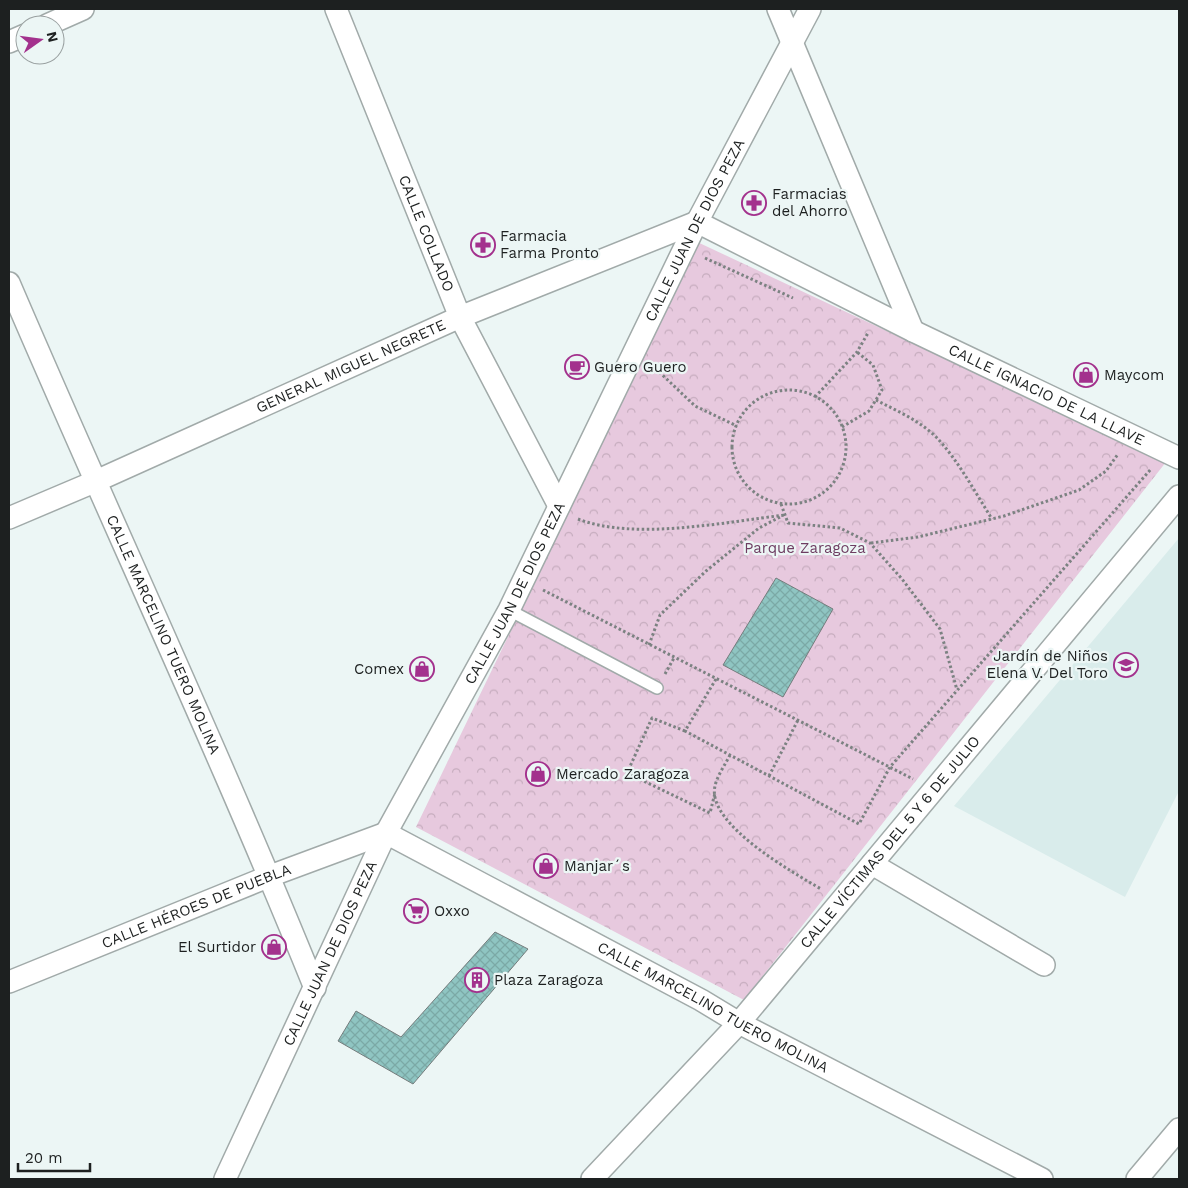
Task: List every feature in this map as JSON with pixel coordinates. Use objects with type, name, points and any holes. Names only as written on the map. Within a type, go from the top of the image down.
[{"type":"street","points":[[65,17],[83,9]]},
{"type":"street","name":"CALLE COLLADO","points":[[336,9],[460,317],[559,506]]},
{"type":"street","points":[[778,9],[913,331]]},
{"type":"street","name":"CALLE JUAN DE DIOS PEZA","points":[[225,1179],[386,833],[509,610],[697,222],[810,9]]},
{"type":"street","name":"GENERAL MIGUEL NEGRETE","points":[[9,518],[94,482],[460,317],[697,222]]},
{"type":"street","name":"CALLE IGNACIO DE LA LLAVE","points":[[697,222],[913,331],[1179,458]]},
{"type":"street","name":"CALLE MARCELINO TUERO MOLINA","points":[[9,283],[94,482],[270,876],[315,988]]},
{"type":"street","name":"CALLE VÍCTIMAS DEL 5 Y 6 DE JULIO","points":[[592,1179],[739,1022],[1179,496]]},
{"type":"street","name":"CALLE MARCELINO TUERO MOLINA","points":[[386,833],[739,1022],[1042,1179]]},
{"type":"street","name":"CALLE HÉROES DE PUEBLA","points":[[9,982],[270,876],[386,833]]},
{"type":"street","points":[[872,864],[1044,965]]},
{"type":"street","points":[[1136,1179],[1179,1130]]},
{"type":"lane","points":[[509,610],[657,688]]},
{"type":"path","points":[[699,255],[797,300]]},
{"type":"path","points":[[859,329],[877,337]]},
{"type":"path","points":[[815,397],[857,352],[868,333]]},
{"type":"path","points":[[842,427],[869,411],[882,390],[874,365],[857,352]]},
{"type":"path","points":[[646,372],[650,363],[695,406],[737,426]]},
{"type":"path","points":[[790,390],[815,397],[825,403],[837,417],[842,427],[846,452],[842,470],[832,486],[817,497],[800,504],[781,504],[764,498],[748,487],[738,472],[733,453],[734,434],[737,426],[742,416],[754,402],[771,393],[790,390]]},
{"type":"path","points":[[876,400],[910,417],[937,438],[969,482],[992,519]]},
{"type":"path","points":[[870,543],[918,537],[992,519],[1079,490],[1106,470],[1122,448]]},
{"type":"path","points":[[715,791],[710,813],[627,772],[652,718],[685,731],[859,824],[890,767],[1156,463]]},
{"type":"path","points":[[781,504],[788,524],[840,528],[870,543],[902,579],[940,629],[957,690]]},
{"type":"path","points":[[559,506],[576,519],[596,527],[637,530],[785,515]]},
{"type":"path","points":[[576,519],[580,510]]},
{"type":"path","points":[[649,645],[660,615],[706,572],[759,528],[785,515]]},
{"type":"path","points":[[547,582],[543,591],[890,767]]},
{"type":"path","points":[[685,731],[716,678]]},
{"type":"path","points":[[769,776],[798,720]]},
{"type":"path","points":[[730,755],[714,787],[718,807],[733,826],[754,846],[841,901]]},
{"type":"shaded area","name":"Jardín de Niños Elena V. Del Toro","points":[[1179,538],[1179,791],[1125,897],[954,806]]},
{"type":"green space","name":"Parque Zaragoza","points":[[693,240],[1166,462],[744,1000],[416,827],[519,614]]},
{"type":"building","points":[[776,578],[833,609],[783,697],[723,665]]},
{"type":"building","name":"Plaza Zaragoza","points":[[495,932],[528,949],[413,1084],[338,1041],[356,1011],[401,1037]]},
{"type":"place","name":"Farmacias del Ahorro","points":[[754,203]]},
{"type":"place","name":"Farmacia Farma Pronto","points":[[483,245]]},
{"type":"place","name":"Guero Guero","points":[[577,367]]},
{"type":"place","name":"Maycom","points":[[1086,375]]},
{"type":"place","name":"Jardín de Niños Elena V. Del Toro","points":[[1126,665]]},
{"type":"place","name":"Comex","points":[[422,669]]},
{"type":"place","name":"Mercado Zaragoza","points":[[538,774]]},
{"type":"place","name":"Manjar´s","points":[[546,866]]},
{"type":"place","name":"Oxxo","points":[[416,911]]},
{"type":"place","name":"El Surtidor","points":[[274,947]]},
{"type":"place","name":"Plaza Zaragoza","points":[[477,980]]}]
